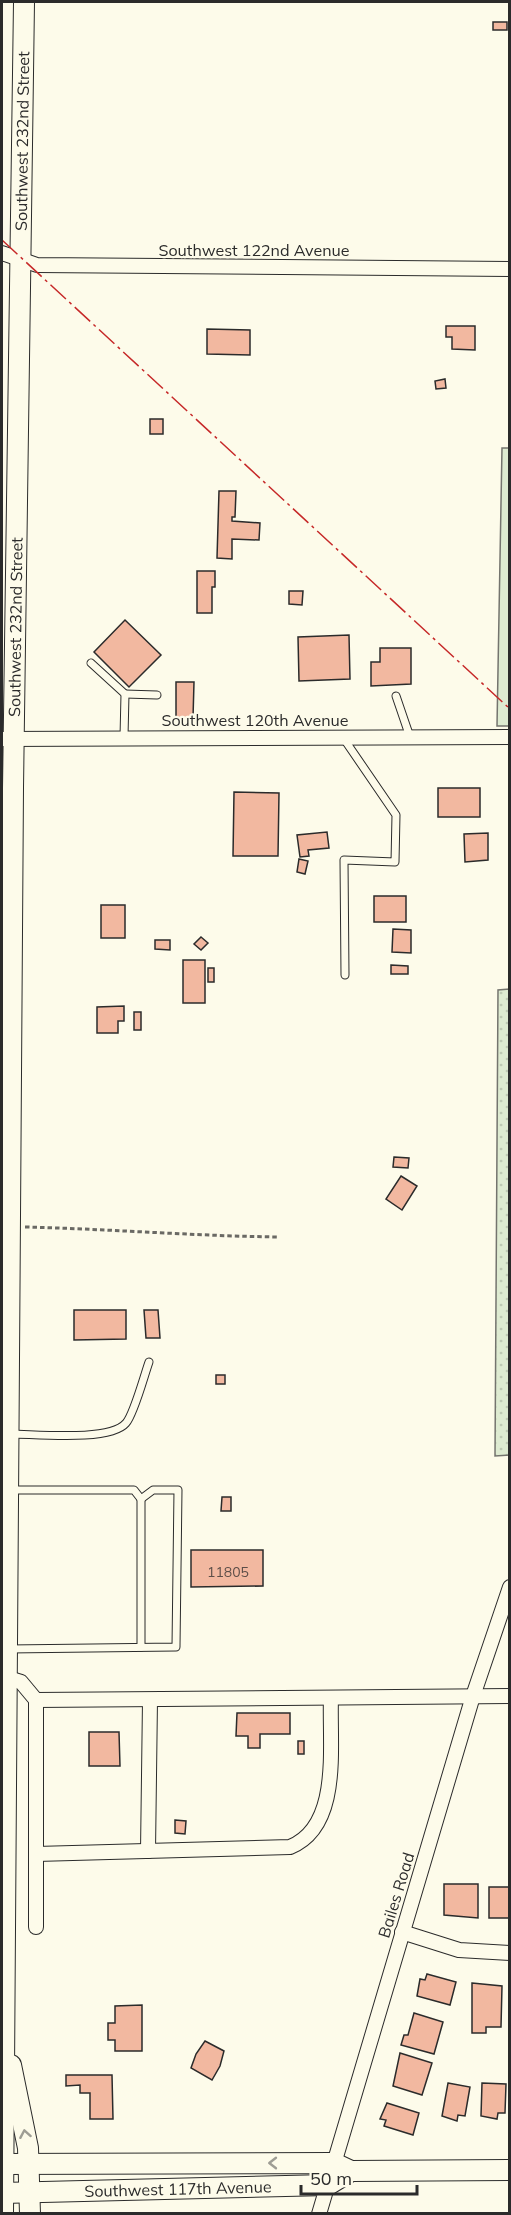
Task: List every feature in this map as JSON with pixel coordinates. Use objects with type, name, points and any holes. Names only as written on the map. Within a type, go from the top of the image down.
[{"type":"street","name":"Southwest 232nd Street","points":[[3,2214],[4,1736],[9,1649],[10,1434],[7,1223],[9,739],[21,262],[24,2]]},
{"type":"street","name":"Southwest 122nd Avenue","points":[[2,253],[21,262],[37,265],[510,269]]},
{"type":"street","name":"Southwest 120th Avenue","points":[[9,739],[510,737]]},
{"type":"street","name":"Bailes Road","points":[[343,2167],[402,1932],[473,1696],[510,1587]]},
{"type":"street","points":[[8,1678],[21,1682],[36,1700],[36,1927]]},
{"type":"street","points":[[36,1700],[510,1696]]},
{"type":"street","points":[[36,1854],[290,1847],[305,1840],[316,1827],[328,1801],[331,1698]]},
{"type":"street","points":[[148,1851],[150,1700]]},
{"type":"street","points":[[402,1932],[459,1950],[510,1953]]},
{"type":"street","name":"Southwest 232nd Street","points":[[4,2045],[14,2076],[29,2164],[30,2214]]},
{"type":"street","name":"Southwest 117th Avenue","points":[[2,2164],[510,2170]]},
{"type":"street","name":"Southwest 117th Avenue","points":[[2,2193],[328,2185],[343,2167]]},
{"type":"street","points":[[319,2214],[328,2185]]},
{"type":"lane","points":[[92,663],[125,694],[158,695]]},
{"type":"lane","points":[[124,737],[125,694]]},
{"type":"lane","points":[[396,696],[410,737]]},
{"type":"lane","points":[[343,737],[396,815],[395,862],[344,861],[345,975]]},
{"type":"lane","points":[[10,1434],[87,1435],[115,1430],[126,1423],[149,1362]]},
{"type":"lane","points":[[9,1490],[134,1490],[141,1499],[141,1647]]},
{"type":"lane","points":[[9,1649],[176,1647],[178,1490],[153,1490],[141,1499]]},
{"type":"path","points":[[7,1223],[26,1227],[134,1230],[177,1235],[279,1237]]},
{"type":"green space","points":[[502,448],[510,448],[509,726],[497,726]]},
{"type":"green space","points":[[509,989],[510,1455],[495,1456],[498,990]]},
{"type":"building","points":[[493,22],[507,22],[507,30],[493,30]]},
{"type":"building","points":[[446,326],[475,326],[475,350],[452,349],[452,337],[446,337]]},
{"type":"building","points":[[207,329],[250,330],[250,355],[207,354]]},
{"type":"building","points":[[445,379],[446,388],[436,389],[435,381]]},
{"type":"building","points":[[150,419],[163,419],[163,434],[150,434]]},
{"type":"building","points":[[219,491],[236,491],[235,517],[232,517],[232,521],[260,523],[259,540],[232,539],[232,559],[217,558]]},
{"type":"building","points":[[197,571],[215,571],[215,587],[212,587],[212,613],[197,613]]},
{"type":"building","points":[[289,591],[303,591],[302,605],[289,604]]},
{"type":"building","points":[[125,620],[161,655],[129,687],[94,652]]},
{"type":"building","points":[[349,635],[350,679],[299,681],[298,637]]},
{"type":"building","points":[[380,648],[411,648],[411,684],[371,686],[371,662],[380,662]]},
{"type":"building","points":[[176,682],[194,682],[193,718],[176,718]]},
{"type":"building","points":[[438,788],[480,788],[480,817],[438,817]]},
{"type":"building","points":[[234,792],[279,793],[278,856],[233,856]]},
{"type":"building","points":[[327,832],[329,848],[308,850],[309,856],[300,857],[297,835]]},
{"type":"building","points":[[488,833],[488,860],[465,862],[464,834]]},
{"type":"building","points":[[299,859],[308,861],[305,874],[297,872]]},
{"type":"building","points":[[374,896],[406,896],[406,922],[374,922]]},
{"type":"building","points":[[101,905],[125,905],[125,938],[101,938]]},
{"type":"building","points":[[393,929],[411,930],[411,953],[392,952]]},
{"type":"building","points":[[201,937],[208,943],[201,950],[194,944]]},
{"type":"building","points":[[155,940],[170,940],[170,950],[155,949]]},
{"type":"building","points":[[183,960],[205,960],[205,1003],[183,1003]]},
{"type":"building","points":[[391,965],[408,966],[408,974],[391,974]]},
{"type":"building","points":[[208,968],[214,968],[214,982],[208,982]]},
{"type":"building","points":[[124,1006],[124,1021],[118,1021],[118,1033],[97,1033],[97,1007]]},
{"type":"building","points":[[134,1012],[141,1012],[141,1030],[134,1030]]},
{"type":"building","points":[[394,1157],[409,1158],[408,1168],[393,1167]]},
{"type":"building","points":[[401,1176],[417,1186],[402,1210],[386,1199]]},
{"type":"building","points":[[74,1310],[126,1310],[126,1339],[74,1340]]},
{"type":"building","points":[[144,1310],[158,1310],[160,1338],[146,1338]]},
{"type":"building","points":[[216,1375],[225,1375],[225,1384],[216,1384]]},
{"type":"building","points":[[222,1497],[231,1497],[231,1511],[221,1511]]},
{"type":"building","points":[[191,1550],[263,1550],[263,1586],[191,1587]]},
{"type":"building","points":[[237,1713],[290,1713],[290,1734],[260,1734],[260,1748],[248,1748],[248,1736],[236,1736]]},
{"type":"building","points":[[89,1732],[119,1732],[120,1766],[89,1766]]},
{"type":"building","points":[[298,1741],[304,1741],[304,1754],[298,1754]]},
{"type":"building","points":[[175,1820],[186,1821],[185,1834],[175,1833]]},
{"type":"building","points":[[444,1884],[478,1884],[478,1918],[444,1915]]},
{"type":"building","points":[[489,1887],[510,1887],[510,1918],[489,1918]]},
{"type":"building","points":[[427,1974],[456,1982],[450,2005],[417,1996],[420,1979],[425,1980]]},
{"type":"building","points":[[472,1983],[502,1986],[501,2027],[486,2027],[486,2033],[472,2033]]},
{"type":"building","points":[[142,2005],[142,2051],[115,2051],[115,2040],[108,2040],[108,2023],[115,2023],[115,2006]]},
{"type":"building","points":[[414,2013],[443,2022],[434,2054],[401,2045],[404,2035],[408,2035]]},
{"type":"building","points":[[205,2041],[224,2051],[220,2066],[212,2080],[191,2068],[196,2054]]},
{"type":"building","points":[[400,2053],[432,2063],[422,2095],[393,2086]]},
{"type":"building","points":[[66,2075],[112,2075],[113,2119],[90,2119],[90,2093],[80,2093],[80,2085],[66,2086]]},
{"type":"building","points":[[448,2083],[470,2087],[465,2116],[458,2115],[457,2121],[442,2116]]},
{"type":"building","points":[[482,2083],[506,2084],[505,2113],[498,2113],[497,2119],[481,2116]]},
{"type":"building","points":[[387,2103],[419,2113],[413,2135],[384,2126],[386,2120],[380,2119]]},
{"type":"power","points":[[2,240],[510,709]]}]
